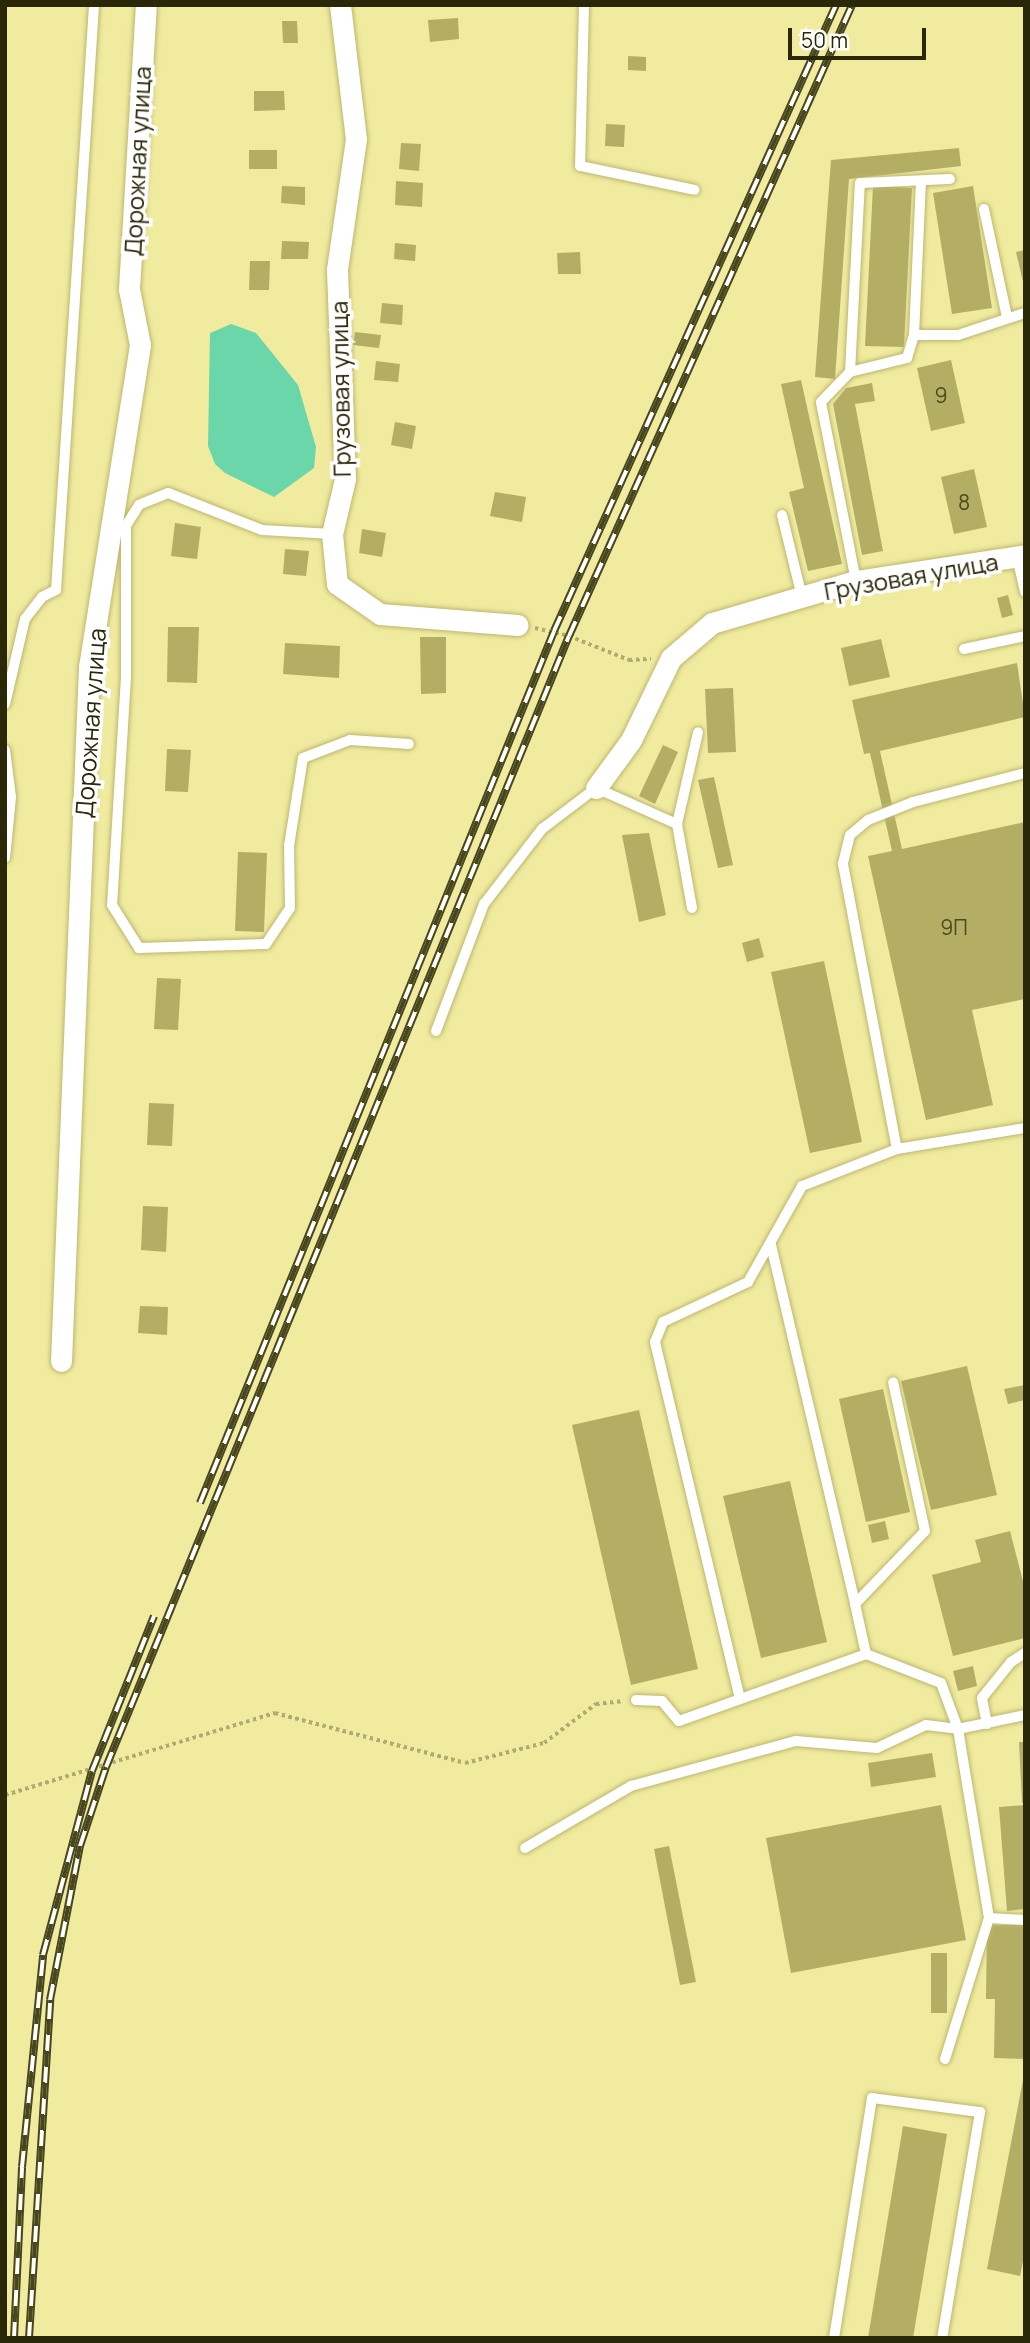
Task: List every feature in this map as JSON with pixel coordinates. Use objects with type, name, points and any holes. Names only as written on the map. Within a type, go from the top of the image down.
[{"type":"street","name":"Дорожная улица","points":[[61,1362],[89,667],[140,345],[129,289],[146,5]]},
{"type":"street","name":"Грузовая улица","points":[[340,5],[356,139],[337,270],[345,479],[332,534],[337,584],[380,614],[518,625]]},
{"type":"street","name":"Грузовая улица","points":[[596,788],[631,740],[670,658],[712,623],[856,581],[1021,556]]},
{"type":"lane","points":[[5,704],[25,619],[42,597],[55,590],[94,5]]},
{"type":"lane","points":[[584,5],[580,166],[695,190]]},
{"type":"lane","points":[[850,372],[860,183],[950,179]]},
{"type":"lane","points":[[856,581],[821,402],[850,372],[907,358],[914,335],[921,181]]},
{"type":"lane","points":[[984,209],[1007,317]]},
{"type":"lane","points":[[914,335],[958,335],[1025,313]]},
{"type":"lane","points":[[332,534],[262,530],[168,493],[139,505],[126,526],[126,677],[112,905],[139,948],[266,944],[290,908],[289,846],[303,758],[350,740],[409,744]]},
{"type":"lane","points":[[782,514],[802,597]]},
{"type":"lane","points":[[1021,556],[1025,592]]},
{"type":"lane","points":[[964,649],[1025,636]]},
{"type":"lane","points":[[692,908],[677,824],[698,732]]},
{"type":"lane","points":[[5,750],[11,797],[5,858]]},
{"type":"lane","points":[[897,1149],[844,864],[850,835],[868,820],[913,802],[1025,773]]},
{"type":"lane","points":[[436,1031],[484,904],[542,828],[596,788],[677,824]]},
{"type":"lane","points":[[740,1699],[655,1342],[663,1322],[748,1282],[802,1186],[897,1149],[1025,1128]]},
{"type":"lane","points":[[771,1245],[866,1654]]},
{"type":"lane","points":[[855,1604],[925,1531],[892,1382]]},
{"type":"lane","points":[[987,1724],[982,1698],[1010,1662],[1025,1653]]},
{"type":"lane","points":[[636,1700],[662,1701],[679,1721],[866,1654],[941,1683],[958,1730],[989,1919],[945,2059]]},
{"type":"lane","points":[[525,1848],[631,1786],[796,1741],[877,1748],[926,1725],[958,1730],[1025,1715]]},
{"type":"lane","points":[[989,1919],[1025,1920]]},
{"type":"lane","points":[[834,2338],[872,2098],[979,2112],[942,2338]]},
{"type":"path","points":[[518,625],[569,636],[629,660],[670,658]]},
{"type":"path","points":[[5,1795],[275,1713],[465,1763],[544,1742],[596,1704],[636,1700]]},
{"type":"shaded area","points":[[231,324],[256,333],[298,385],[316,447],[314,468],[274,497],[225,473],[215,464],[208,446],[210,333]]},
{"type":"building","points":[[458,18],[459,39],[430,42],[428,20]]},
{"type":"building","points":[[282,21],[297,21],[298,43],[283,43]]},
{"type":"building","points":[[628,56],[646,57],[646,71],[628,70]]},
{"type":"building","points":[[254,91],[284,91],[285,110],[254,111]]},
{"type":"building","points":[[606,124],[625,125],[624,147],[605,146]]},
{"type":"building","points":[[401,143],[421,144],[419,171],[399,169]]},
{"type":"building","points":[[959,148],[961,166],[849,179],[835,379],[815,377],[831,160]]},
{"type":"building","points":[[249,150],[277,150],[277,169],[249,169]]},
{"type":"building","points":[[396,181],[423,183],[422,207],[395,205]]},
{"type":"building","points":[[282,186],[305,187],[305,205],[281,203]]},
{"type":"building","points":[[873,186],[912,188],[904,347],[865,346]]},
{"type":"building","points":[[973,186],[992,308],[952,314],[933,193]]},
{"type":"building","points":[[282,241],[309,242],[308,259],[281,259]]},
{"type":"building","points":[[395,243],[416,245],[415,261],[394,259]]},
{"type":"building","points":[[1025,250],[1025,286],[1024,286],[1016,252]]},
{"type":"building","points":[[580,252],[581,274],[558,274],[557,253]]},
{"type":"building","points":[[250,261],[270,261],[269,290],[249,290]]},
{"type":"building","points":[[382,303],[403,305],[402,325],[380,323]]},
{"type":"building","points":[[355,332],[381,335],[379,348],[353,345]]},
{"type":"building","points":[[951,360],[965,423],[931,431],[917,368]]},
{"type":"building","points":[[376,361],[400,364],[398,382],[374,380]]},
{"type":"building","points":[[801,380],[842,564],[808,571],[789,492],[804,488],[781,384]]},
{"type":"building","points":[[872,383],[875,401],[855,404],[883,551],[862,555],[833,404],[846,388]]},
{"type":"building","points":[[395,422],[416,426],[412,449],[391,445]]},
{"type":"building","points":[[974,469],[987,527],[954,534],[941,477]]},
{"type":"building","points":[[495,492],[526,497],[522,522],[490,516]]},
{"type":"building","points":[[175,523],[201,527],[197,559],[171,556]]},
{"type":"building","points":[[362,529],[386,533],[382,557],[359,553]]},
{"type":"building","points":[[285,549],[309,551],[306,576],[283,574]]},
{"type":"building","points":[[1008,595],[1013,615],[1002,618],[997,598]]},
{"type":"building","points":[[168,627],[199,627],[197,683],[167,682]]},
{"type":"building","points":[[420,637],[446,637],[446,693],[421,694]]},
{"type":"building","points":[[881,639],[890,677],[849,686],[841,648]]},
{"type":"building","points":[[285,643],[340,646],[339,678],[283,674]]},
{"type":"building","points":[[1017,663],[1025,717],[880,751],[902,849],[1025,822],[1025,999],[972,1010],[993,1105],[926,1120],[868,856],[892,851],[870,753],[864,754],[852,700]]},
{"type":"building","points":[[733,688],[736,752],[708,753],[705,689]]},
{"type":"building","points":[[663,745],[678,752],[655,804],[639,796]]},
{"type":"building","points":[[167,749],[191,750],[188,792],[165,791]]},
{"type":"building","points":[[714,777],[733,865],[718,868],[698,780]]},
{"type":"building","points":[[649,833],[666,915],[639,922],[622,835]]},
{"type":"building","points":[[238,852],[267,853],[264,932],[235,931]]},
{"type":"building","points":[[759,938],[764,957],[747,962],[742,943]]},
{"type":"building","points":[[824,961],[862,1142],[810,1153],[771,972]]},
{"type":"building","points":[[157,978],[181,979],[178,1030],[154,1029]]},
{"type":"building","points":[[149,1103],[174,1104],[172,1146],[147,1145]]},
{"type":"building","points":[[143,1206],[168,1207],[166,1252],[141,1250]]},
{"type":"building","points":[[140,1306],[168,1307],[167,1335],[138,1333]]},
{"type":"building","points":[[967,1366],[997,1495],[931,1510],[901,1381]]},
{"type":"building","points":[[1025,1385],[1025,1400],[1008,1404],[1004,1389]]},
{"type":"building","points":[[883,1389],[910,1512],[866,1522],[839,1399]]},
{"type":"building","points":[[639,1410],[698,1669],[631,1685],[572,1425]]},
{"type":"building","points":[[790,1481],[827,1642],[761,1658],[723,1496]]},
{"type":"building","points":[[885,1521],[889,1539],[872,1543],[868,1525]]},
{"type":"building","points":[[1010,1531],[1025,1589],[1025,1638],[953,1656],[932,1575],[981,1562],[975,1540]]},
{"type":"building","points":[[973,1666],[977,1686],[958,1691],[953,1671]]},
{"type":"building","points":[[1019,1742],[1025,1742],[1025,1803],[1022,1803]]},
{"type":"building","points":[[932,1753],[936,1777],[871,1787],[868,1763]]},
{"type":"building","points":[[941,1805],[966,1940],[791,1973],[766,1838]]},
{"type":"building","points":[[1025,1805],[1025,1909],[1007,1911],[999,1807]]},
{"type":"building","points":[[669,1846],[696,1982],[680,1985],[654,1849]]},
{"type":"building","points":[[987,1925],[1025,1925],[1025,2059],[994,2058],[995,1999],[986,1999]]},
{"type":"building","points":[[931,1953],[947,1953],[947,2013],[931,2013]]},
{"type":"building","points":[[1023,2080],[1025,2252],[1020,2276],[987,2269]]},
{"type":"building","points":[[903,2126],[947,2134],[913,2338],[868,2338]]},
{"type":"railway","points":[[200,1503],[554,631],[836,5]]},
{"type":"railway","points":[[29,2338],[50,2000],[80,1846],[106,1767],[569,636],[852,5]]},
{"type":"railway","points":[[14,2338],[22,2167],[43,1955],[92,1771],[154,1616]]}]
